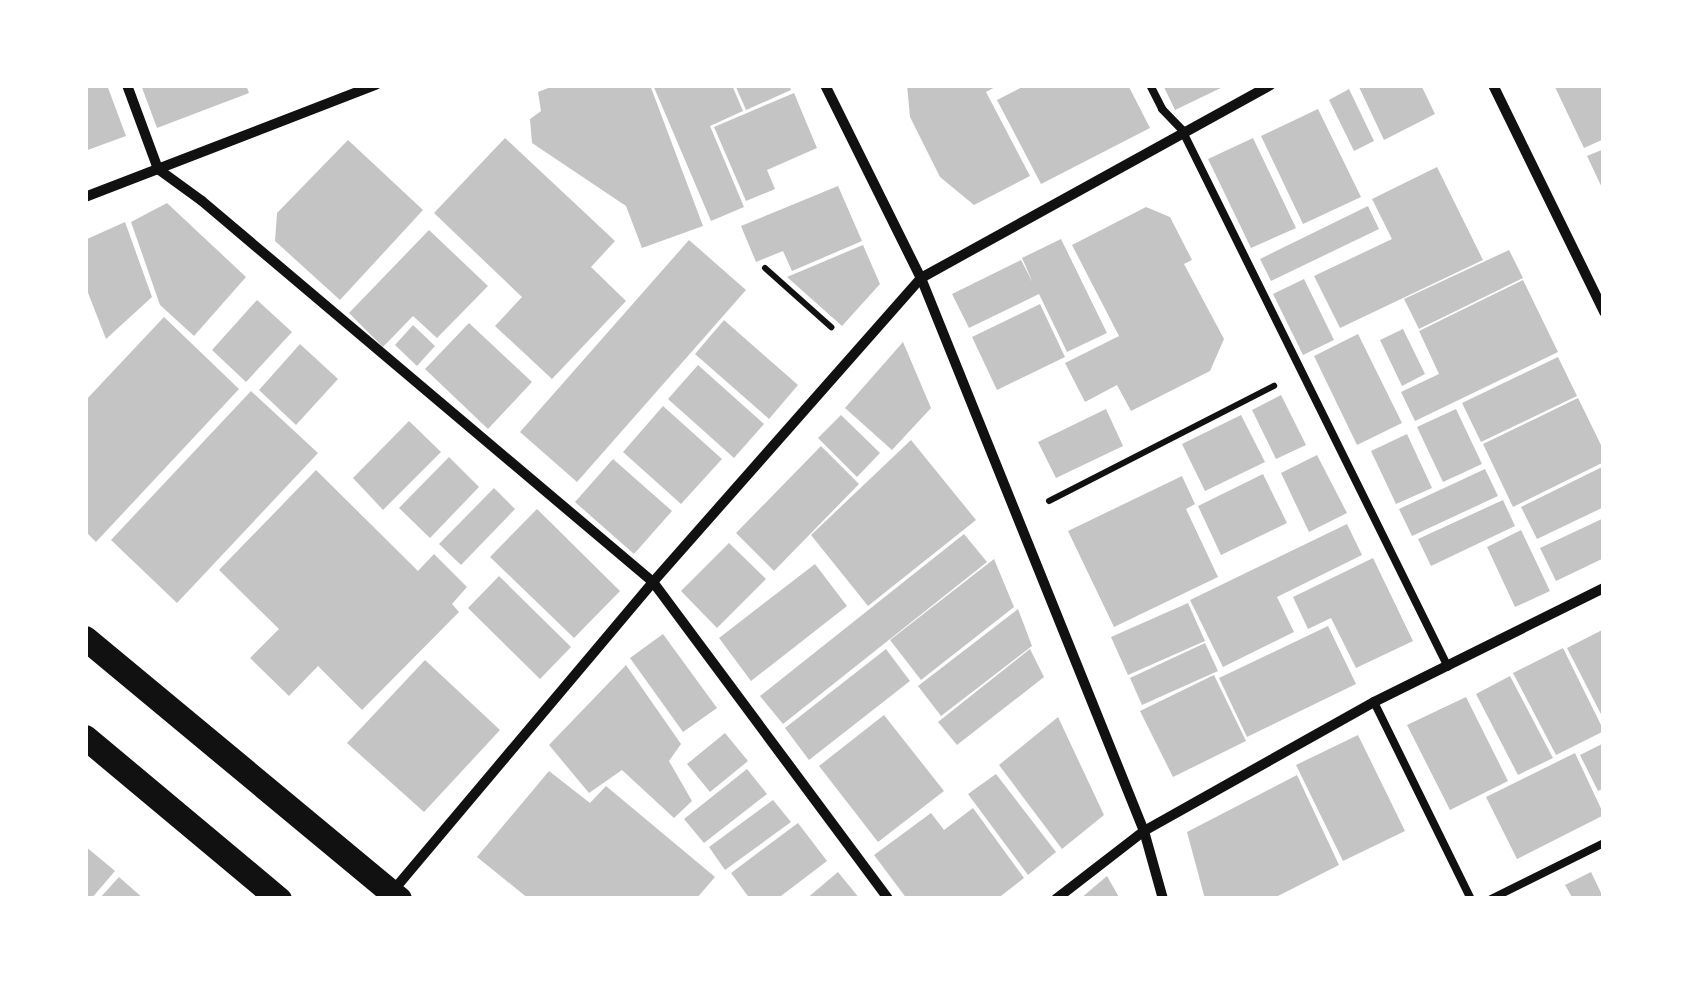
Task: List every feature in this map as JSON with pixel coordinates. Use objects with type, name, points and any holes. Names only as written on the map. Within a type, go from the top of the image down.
[{"type":"main road","points":[[85,638],[396,896]]},
{"type":"main road","points":[[85,737],[280,899]]},
{"type":"street","points":[[127,85],[158,169],[202,201],[653,582],[888,899]]},
{"type":"street","points":[[85,197],[376,85]]},
{"type":"street","points":[[396,896],[653,582],[921,278],[1182,130],[1270,85]]},
{"type":"street","points":[[1493,85],[1604,312]]},
{"type":"street","points":[[828,86],[921,278],[1144,831],[1163,899]]},
{"type":"street","points":[[1056,899],[1144,831],[1374,702],[1604,588]]},
{"type":"lane","points":[[1150,85],[1162,109],[1182,130],[1448,666]]},
{"type":"lane","points":[[1374,702],[1471,899]]},
{"type":"lane","points":[[1491,899],[1604,843]]},
{"type":"path","points":[[765,268],[858,350]]},
{"type":"path","points":[[1018,518],[1302,372]]},
{"type":"building","points":[[85,85],[107,85],[126,136],[85,151]]},
{"type":"building","points":[[141,85],[246,85],[249,93],[157,128]]},
{"type":"building","points":[[556,85],[650,85],[703,226],[642,248],[626,206],[532,143],[530,119],[541,111],[538,92]]},
{"type":"building","points":[[653,85],[732,85],[743,111],[710,126],[744,207],[711,221]]},
{"type":"building","points":[[735,85],[789,85],[791,90],[746,110]]},
{"type":"building","points":[[907,85],[999,85],[986,92],[1030,176],[974,205],[940,177],[910,117]]},
{"type":"building","points":[[1026,85],[1128,85],[1150,128],[1041,184],[997,100]]},
{"type":"building","points":[[1163,85],[1227,85],[1175,110]]},
{"type":"building","points":[[1358,85],[1421,85],[1435,114],[1384,140]]},
{"type":"building","points":[[1554,85],[1604,85],[1604,139],[1584,148]]},
{"type":"building","points":[[1349,89],[1374,141],[1354,151],[1329,100]]},
{"type":"building","points":[[794,93],[817,148],[767,170],[775,189],[746,201],[714,127]]},
{"type":"building","points":[[1318,109],[1361,197],[1303,224],[1261,136]]},
{"type":"building","points":[[505,138],[615,241],[591,267],[626,301],[552,379],[495,326],[522,297],[434,213]]},
{"type":"building","points":[[1253,138],[1296,228],[1251,248],[1208,159]]},
{"type":"building","points":[[348,140],[423,210],[340,300],[275,241],[277,213]]},
{"type":"building","points":[[1604,149],[1604,192],[1587,156]]},
{"type":"building","points":[[1437,167],[1483,260],[1340,328],[1314,276],[1392,239],[1372,199]]},
{"type":"building","points":[[838,186],[862,241],[792,271],[783,251],[756,262],[741,226]]},
{"type":"building","points":[[167,203],[246,277],[194,336],[160,305],[131,222]]},
{"type":"building","points":[[1368,206],[1379,229],[1271,281],[1260,259]]},
{"type":"building","points":[[1146,207],[1170,217],[1192,260],[1184,264],[1224,339],[1210,371],[1131,411],[1117,385],[1085,402],[1065,363],[1119,336],[1072,245]]},
{"type":"building","points":[[125,222],[152,297],[106,339],[85,285],[85,240]]},
{"type":"building","points":[[429,230],[488,286],[437,338],[413,316],[383,347],[349,313]]},
{"type":"building","points":[[1061,239],[1107,333],[1067,352],[1039,294],[969,328],[952,294],[1021,260],[1033,283],[1022,258]]},
{"type":"building","points":[[689,240],[746,290],[577,482],[520,432]]},
{"type":"building","points":[[863,245],[880,284],[842,326],[787,277]]},
{"type":"building","points":[[1509,250],[1523,278],[1419,329],[1404,299]]},
{"type":"building","points":[[1304,279],[1334,340],[1303,355],[1273,294]]},
{"type":"building","points":[[1523,280],[1558,352],[1415,421],[1401,392],[1439,374],[1419,331]]},
{"type":"building","points":[[257,300],[292,332],[246,382],[212,350]]},
{"type":"building","points":[[1040,304],[1065,357],[997,390],[972,337]]},
{"type":"building","points":[[164,317],[239,389],[96,542],[85,531],[85,401]]},
{"type":"building","points":[[724,320],[798,385],[769,419],[695,354]]},
{"type":"building","points":[[469,323],[532,382],[488,429],[425,369]]},
{"type":"building","points":[[413,325],[435,346],[417,366],[395,345]]},
{"type":"building","points":[[1403,329],[1425,374],[1402,386],[1380,340]]},
{"type":"building","points":[[1358,334],[1402,423],[1357,445],[1314,356]]},
{"type":"building","points":[[903,342],[931,408],[892,450],[845,408]]},
{"type":"building","points":[[300,344],[338,379],[296,425],[259,390]]},
{"type":"building","points":[[1558,357],[1577,396],[1481,442],[1462,403]]},
{"type":"building","points":[[698,365],[764,424],[734,458],[668,399]]},
{"type":"building","points":[[251,391],[318,453],[177,603],[111,540]]},
{"type":"building","points":[[1281,395],[1306,445],[1276,459],[1252,410]]},
{"type":"building","points":[[1578,398],[1604,451],[1604,462],[1513,507],[1483,444]]},
{"type":"building","points":[[663,406],[722,459],[681,504],[623,452]]},
{"type":"building","points":[[1106,409],[1123,446],[1056,478],[1038,442]]},
{"type":"building","points":[[1456,409],[1482,464],[1443,482],[1417,427]]},
{"type":"building","points":[[841,415],[880,453],[857,477],[818,438]]},
{"type":"building","points":[[1241,415],[1265,462],[1205,491],[1182,444]]},
{"type":"building","points":[[409,421],[441,452],[383,510],[353,478]]},
{"type":"building","points":[[1407,434],[1432,488],[1396,504],[1371,451]]},
{"type":"building","points":[[911,440],[976,520],[868,606],[811,535]]},
{"type":"building","points":[[821,446],[859,484],[774,571],[736,533]]},
{"type":"building","points":[[1317,455],[1347,513],[1309,532],[1281,473]]},
{"type":"building","points":[[449,457],[479,487],[430,538],[399,508]]},
{"type":"building","points":[[613,459],[672,511],[634,554],[575,502]]},
{"type":"building","points":[[1604,466],[1604,507],[1537,539],[1521,507]]},
{"type":"building","points":[[1485,469],[1498,496],[1412,536],[1399,509]]},
{"type":"building","points":[[316,470],[418,571],[434,554],[467,587],[452,604],[459,612],[362,710],[318,666],[289,696],[250,658],[279,629],[219,570]]},
{"type":"building","points":[[1263,474],[1287,523],[1221,555],[1198,506]]},
{"type":"building","points":[[1182,476],[1195,504],[1186,509],[1218,577],[1114,627],[1068,531]]},
{"type":"building","points":[[494,488],[515,509],[461,565],[439,544]]},
{"type":"building","points":[[1503,500],[1515,526],[1431,566],[1418,539]]},
{"type":"building","points":[[537,509],[620,591],[574,638],[490,557]]},
{"type":"building","points":[[1604,518],[1604,558],[1556,581],[1540,548]]},
{"type":"building","points":[[1347,524],[1362,555],[1277,597],[1294,632],[1223,667],[1190,600]]},
{"type":"building","points":[[1521,530],[1550,591],[1515,607],[1487,547]]},
{"type":"building","points":[[964,534],[987,562],[783,724],[760,696]]},
{"type":"building","points":[[729,543],[766,579],[717,628],[681,591]]},
{"type":"building","points":[[1373,558],[1413,641],[1356,668],[1331,618],[1308,629],[1293,597]]},
{"type":"building","points":[[994,559],[1014,607],[921,680],[890,640]]},
{"type":"building","points":[[815,564],[847,606],[751,681],[719,638]]},
{"type":"building","points":[[499,576],[571,647],[540,679],[468,608]]},
{"type":"building","points":[[1188,603],[1205,641],[1128,675],[1111,637]]},
{"type":"building","points":[[1018,609],[1032,646],[941,716],[918,686]]},
{"type":"building","points":[[1328,626],[1356,684],[1247,737],[1219,678]]},
{"type":"building","points":[[1604,629],[1604,720],[1567,648]]},
{"type":"building","points":[[663,634],[717,708],[683,732],[630,658]]},
{"type":"building","points":[[1205,643],[1218,671],[1142,705],[1130,678]]},
{"type":"building","points":[[1563,648],[1604,731],[1556,755],[1513,673]]},
{"type":"building","points":[[886,649],[910,681],[809,760],[785,728]]},
{"type":"building","points":[[1030,649],[1044,677],[957,745],[938,722]]},
{"type":"building","points":[[425,660],[500,730],[424,812],[347,743]]},
{"type":"building","points":[[626,665],[681,744],[669,761],[692,801],[674,818],[622,770],[589,793],[549,745]]},
{"type":"building","points":[[1214,675],[1246,741],[1173,777],[1140,711]]},
{"type":"building","points":[[1510,676],[1553,758],[1518,775],[1476,694]]},
{"type":"building","points":[[1466,697],[1508,781],[1450,810],[1407,725]]},
{"type":"building","points":[[884,715],[944,791],[878,842],[819,766]]},
{"type":"building","points":[[1058,717],[1104,815],[1062,849],[999,765]]},
{"type":"building","points":[[725,733],[748,761],[710,792],[687,764]]},
{"type":"building","points":[[1358,735],[1405,831],[1343,861],[1296,765]]},
{"type":"building","points":[[1604,743],[1604,788],[1598,791],[1580,755]]},
{"type":"building","points":[[1575,753],[1604,815],[1517,859],[1486,797]]},
{"type":"building","points":[[747,769],[767,794],[704,843],[684,819]]},
{"type":"building","points":[[549,771],[590,803],[606,786],[715,877],[696,899],[529,899],[477,857]]},
{"type":"building","points":[[996,774],[1056,852],[1028,875],[968,794]]},
{"type":"building","points":[[1297,775],[1339,865],[1272,899],[1205,899],[1187,832]]},
{"type":"building","points":[[773,800],[791,822],[725,870],[709,847]]},
{"type":"building","points":[[973,808],[1024,878],[997,899],[907,899],[874,855],[931,813],[944,830]]},
{"type":"building","points":[[798,823],[827,861],[777,899],[750,899],[731,873]]},
{"type":"building","points":[[85,846],[115,871],[91,899],[85,899]]},
{"type":"building","points":[[838,872],[860,899],[806,899]]},
{"type":"building","points":[[1591,872],[1604,899],[1573,899],[1565,885]]},
{"type":"building","points":[[1107,876],[1120,899],[1080,899]]},
{"type":"building","points":[[119,877],[144,899],[99,899]]}]
